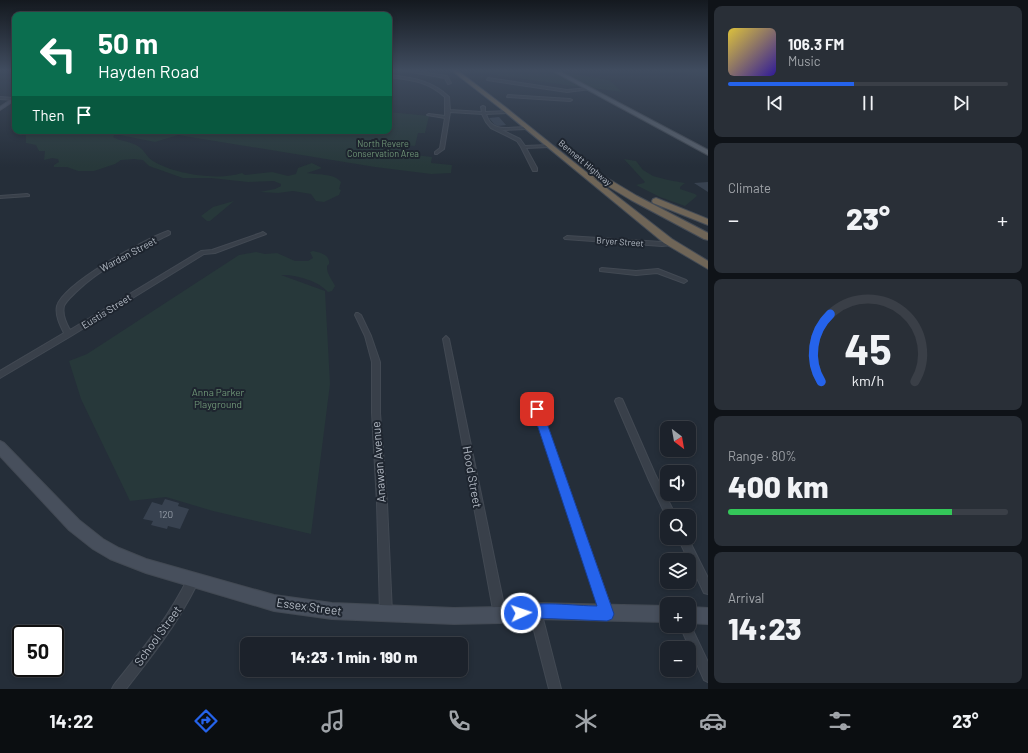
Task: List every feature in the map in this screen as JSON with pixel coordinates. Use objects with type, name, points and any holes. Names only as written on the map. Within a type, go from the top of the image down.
[{"type":"highway","name":"Bennett Highway","points":[[495,102],[660,235],[708,266]]},
{"type":"highway","name":"Bennett Highway","points":[[501,102],[580,165],[629,196],[708,237]]},
{"type":"highway","points":[[580,165],[641,195],[708,222]]},
{"type":"main road","points":[[0,109],[9,102]]},
{"type":"main road","points":[[613,102],[708,153]]},
{"type":"main road","name":"Essex Street","points":[[1,449],[74,525],[98,544],[131,562],[274,603],[332,611],[454,616],[500,615],[535,611],[607,614],[660,614]]},
{"type":"main road","points":[[696,615],[708,616]]},
{"type":"street","points":[[436,153],[442,149],[448,102]]},
{"type":"street","points":[[483,107],[484,118],[491,126],[515,139],[523,147],[527,156],[536,167]]},
{"type":"street","points":[[448,111],[483,113],[508,112]]},
{"type":"street","points":[[428,115],[446,117]]},
{"type":"street","points":[[496,129],[526,128]]},
{"type":"street","points":[[523,147],[549,146]]},
{"type":"street","points":[[0,197],[27,195]]},
{"type":"street","points":[[0,203],[6,197]]},
{"type":"street","name":"Warden Street","points":[[69,334],[65,328],[60,309],[63,301],[93,273],[168,233]]},
{"type":"street","name":"Eustis Street","points":[[1,373],[69,334],[203,252],[213,252],[263,234]]},
{"type":"street","points":[[651,244],[655,237],[660,235]]},
{"type":"street","name":"Bryer Street","points":[[567,238],[651,244],[672,243]]},
{"type":"street","points":[[602,270],[636,273],[658,271],[684,280]]},
{"type":"street","name":"Anawan Avenue","points":[[358,315],[368,336],[376,362],[376,413],[382,503],[386,613]]},
{"type":"street","name":"Hood Street","points":[[446,339],[484,542],[500,615]]},
{"type":"street","points":[[619,400],[652,477],[668,509]]},
{"type":"street","points":[[537,409],[607,614]]},
{"type":"street","points":[[686,545],[708,588]]},
{"type":"street","name":"School Street","points":[[118,689],[170,622],[182,603],[193,580]]},
{"type":"street","points":[[535,611],[555,689]]},
{"type":"street","points":[[689,633],[708,676]]},
{"type":"green space","name":"North Revere Conservation Area","points":[[392,112],[429,116],[425,133],[418,133],[415,146],[403,145],[402,149],[406,154],[432,157],[431,163],[452,165],[451,173],[431,174],[375,167],[178,135],[155,142],[115,134],[392,134]]},
{"type":"green space","points":[[26,134],[115,134],[113,137],[139,147],[150,159],[162,166],[184,173],[209,176],[242,173],[245,175],[272,172],[288,176],[296,174],[298,168],[312,163],[322,168],[307,173],[330,176],[338,179],[341,182],[339,189],[341,190],[339,195],[324,202],[316,201],[311,194],[293,191],[278,193],[260,192],[275,189],[281,186],[281,184],[274,181],[248,182],[211,178],[183,178],[149,166],[143,160],[134,159],[121,160],[115,164],[94,171],[78,171],[67,167],[54,167],[54,165],[59,162],[58,159],[52,158],[44,160],[45,151],[39,151],[36,145],[26,143]]},
{"type":"green space","points":[[624,159],[636,161],[643,170],[653,176],[685,183],[680,187],[680,189],[697,196],[685,206],[660,197],[636,185],[645,182]]},
{"type":"green space","points":[[234,201],[210,221],[207,221],[201,216],[213,207]]},
{"type":"green space","name":"Anna Parker Playground","points":[[313,251],[322,254],[328,259],[329,264],[327,265],[327,270],[335,286],[332,291],[328,292],[319,285],[306,279],[281,275],[325,291],[330,384],[311,534],[213,511],[166,497],[130,501],[81,399],[69,361],[87,354],[239,255],[256,252],[265,254],[277,253],[295,261],[308,261],[313,258],[310,252]]},
{"type":"building","points":[[499,117],[506,125],[498,126],[489,118]]},
{"type":"building","points":[[708,182],[708,192],[694,183]]},
{"type":"building","points":[[165,499],[179,503],[178,506],[189,509],[180,529],[168,526],[167,529],[151,525],[153,521],[143,519],[152,502],[162,505]]},
{"type":"route","points":[[521,613],[535,611],[607,614],[537,409]]}]
